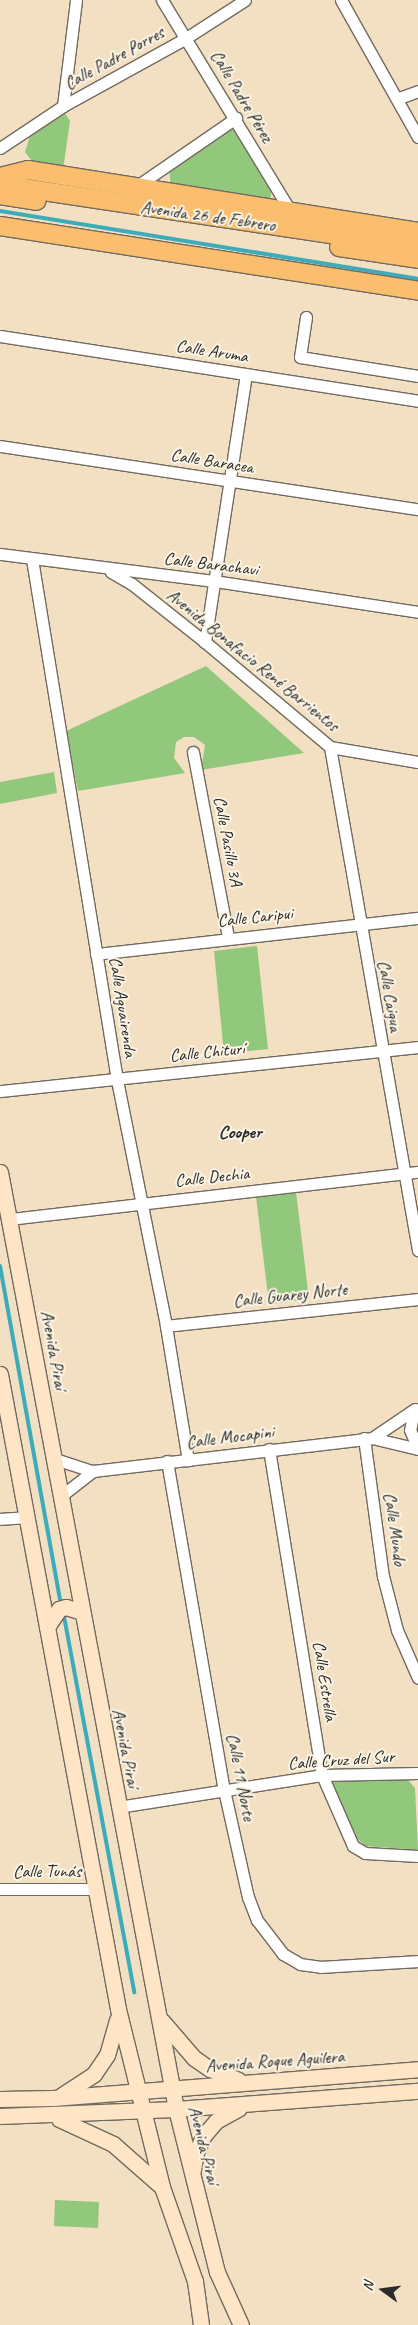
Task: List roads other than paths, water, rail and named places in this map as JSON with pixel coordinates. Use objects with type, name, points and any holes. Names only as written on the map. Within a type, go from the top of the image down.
[{"type":"main road","name":"Avenida 26 de Febrero","points":[[0,178],[28,170],[132,189],[418,232]]},
{"type":"main road","name":"Avenida 26 de Febrero","points":[[0,178],[23,188],[418,247]]},
{"type":"main road","points":[[159,193],[201,215]]},
{"type":"main road","name":"Avenida 26 de Febrero","points":[[0,195],[418,259]]},
{"type":"main road","points":[[0,226],[418,291]]},
{"type":"main road","name":"Avenida Piraí","points":[[1,1182],[10,1219],[55,1459],[76,1601],[176,2109],[217,2272],[241,2325]]},
{"type":"main road","points":[[0,1374],[27,1517],[45,1598],[94,1889],[118,2009],[136,2091],[162,2187],[195,2280],[201,2325]]},
{"type":"main road","points":[[45,1598],[62,1602],[76,1601]]},
{"type":"main road","points":[[49,1623],[59,1609],[76,1601]]},
{"type":"main road","points":[[53,2098],[75,2089],[94,2074],[103,2062],[116,2033],[118,2009]]},
{"type":"main road","points":[[157,2013],[173,2038],[194,2058],[210,2069],[247,2083]]},
{"type":"main road","name":"Avenida Roque Aguilera","points":[[0,2098],[53,2098],[418,2069]]},
{"type":"main road","points":[[0,2116],[53,2116],[249,2105],[418,2091]]},
{"type":"main road","points":[[196,2189],[193,2170],[204,2135],[216,2121],[231,2110],[249,2105]]},
{"type":"main road","points":[[53,2116],[113,2144],[162,2187]]},
{"type":"street","points":[[63,106],[76,0]]},
{"type":"street","name":"Calle Padre Pérez","points":[[162,0],[236,118],[291,212]]},
{"type":"street","name":"Calle Padre Porres","points":[[0,148],[63,106],[186,38],[245,0]]},
{"type":"street","points":[[341,0],[399,98],[418,137]]},
{"type":"street","points":[[399,98],[418,91]]},
{"type":"street","points":[[132,189],[236,118]]},
{"type":"street","points":[[306,318],[300,357],[418,376]]},
{"type":"street","name":"Calle Aruma","points":[[0,336],[418,401]]},
{"type":"street","points":[[205,642],[246,374]]},
{"type":"street","name":"Calle Baracea","points":[[0,446],[418,509]]},
{"type":"street","name":"Calle Barachavi","points":[[0,554],[105,569],[214,581],[418,612]]},
{"type":"street","name":"Calle Aguairenda","points":[[32,559],[117,1080],[166,1326],[188,1460]]},
{"type":"street","name":"Avenida Bonafacio René Barrientos","points":[[105,569],[132,584],[205,642],[330,747],[418,762]]},
{"type":"street","name":"Calle Caigua","points":[[330,747],[418,1250]]},
{"type":"street","name":"Calle Pasillo 3A","points":[[193,752],[228,937]]},
{"type":"street","name":"Calle Caripui","points":[[96,954],[228,937],[418,918]]},
{"type":"street","name":"Calle Chiturí","points":[[0,1091],[418,1047]]},
{"type":"street","name":"Calle Dechia","points":[[10,1219],[141,1202],[418,1172]]},
{"type":"street","name":"Calle Guarey Norte","points":[[166,1326],[418,1299]]},
{"type":"street","points":[[417,1406],[410,1430],[418,1448]]},
{"type":"street","name":"Calle Mocapini","points":[[368,1438],[417,1406]]},
{"type":"street","name":"Calle Mocapini","points":[[55,1459],[93,1472],[166,1461],[368,1438],[418,1448]]},
{"type":"street","name":"Calle Mundo","points":[[368,1438],[383,1576],[396,1630],[418,1678]]},
{"type":"street","name":"Calle Estrella","points":[[269,1449],[322,1775],[353,1846],[365,1854],[418,1856]]},
{"type":"street","name":"Calle 11 Norte","points":[[166,1461],[224,1790],[248,1896],[267,1937],[283,1954],[300,1964],[321,1967],[418,1962]]},
{"type":"street","name":"Calle Mocapini","points":[[61,1496],[93,1472]]},
{"type":"street","points":[[0,1519],[27,1517]]},
{"type":"street","name":"Calle Cruz del Sur","points":[[118,1807],[322,1775],[418,1773]]},
{"type":"street","name":"Calle Tunás","points":[[0,1889],[94,1889]]},
{"type":"waterway","points":[[0,211],[418,279]]},
{"type":"waterway","points":[[0,1266],[61,1604]]},
{"type":"waterway","points":[[63,1611],[134,1992]]},
{"type":"district","name":"Cooper","points":[[240,1133]]}]
